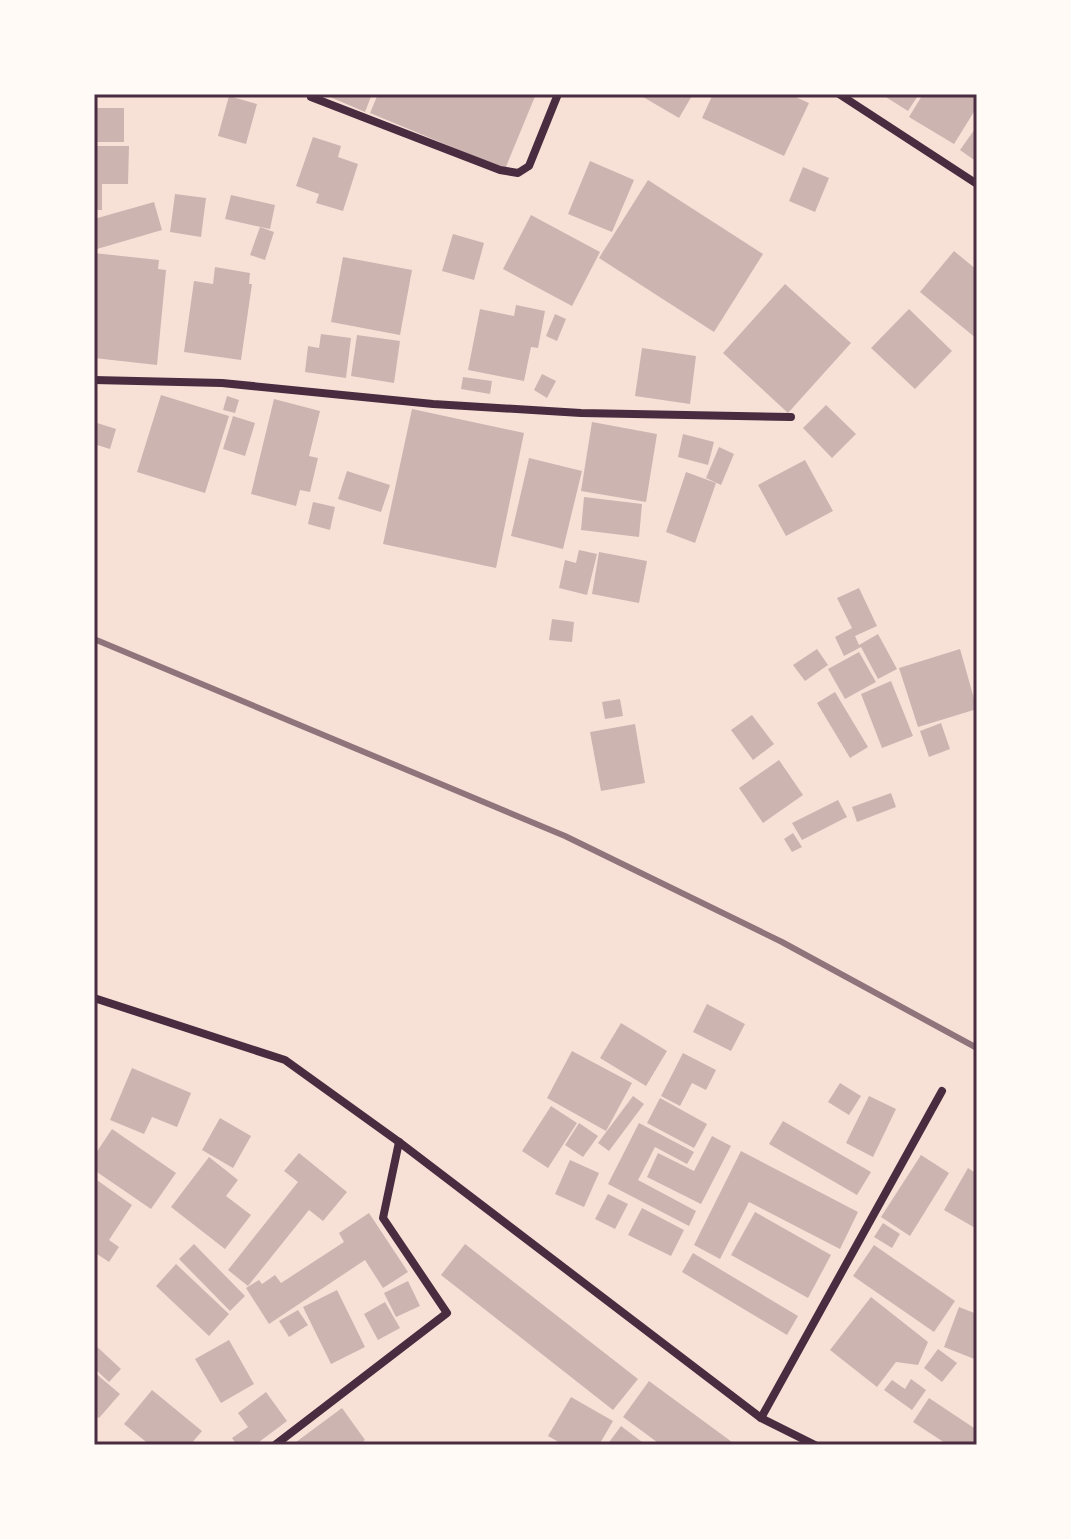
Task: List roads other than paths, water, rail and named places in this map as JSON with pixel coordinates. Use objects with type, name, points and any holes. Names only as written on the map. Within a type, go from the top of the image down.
[{"type":"street","points":[[311,97],[500,170],[518,173],[529,166],[558,94]]},
{"type":"street","points":[[839,94],[977,184]]},
{"type":"street","points":[[94,380],[222,383],[433,404],[581,413],[791,417]]},
{"type":"street","points":[[94,998],[285,1060],[399,1142],[761,1418],[815,1445]]},
{"type":"street","points":[[761,1418],[942,1091]]},
{"type":"street","points":[[275,1445],[447,1313],[383,1218],[399,1142]]},
{"type":"railway","points":[[94,639],[565,836],[782,942],[977,1048]]}]
